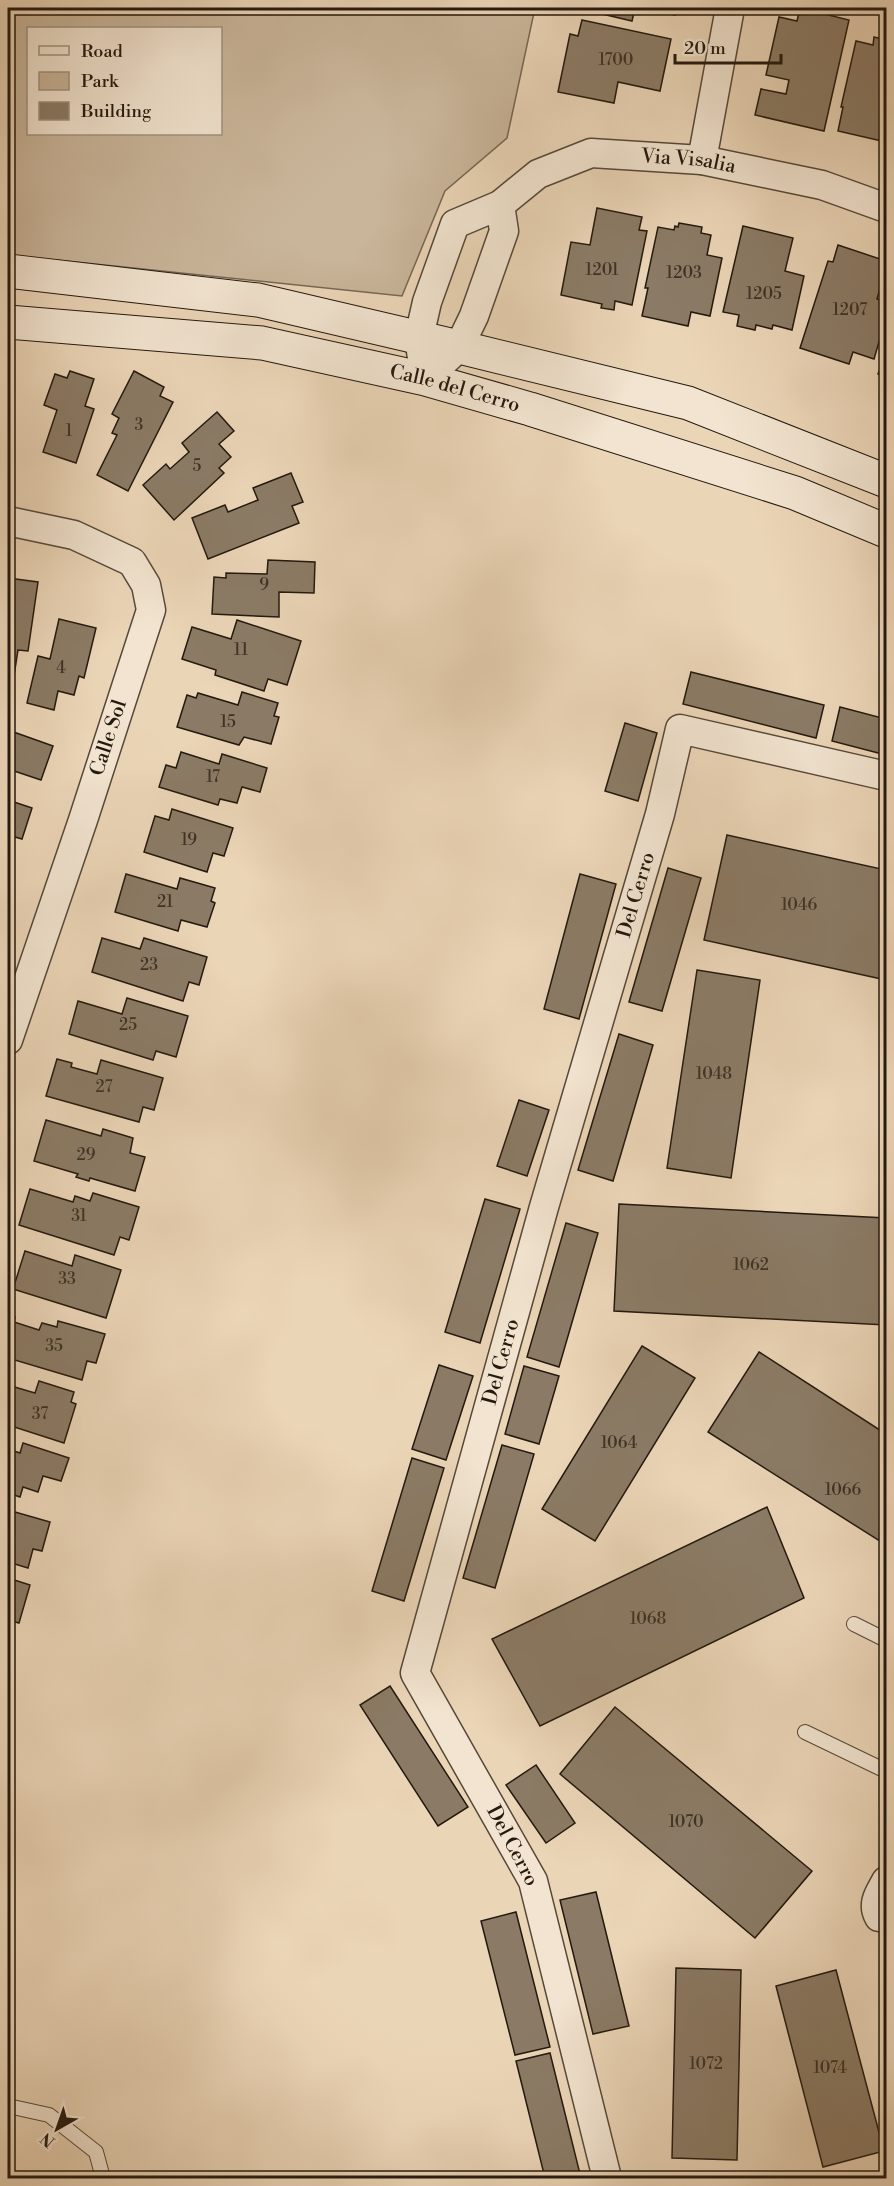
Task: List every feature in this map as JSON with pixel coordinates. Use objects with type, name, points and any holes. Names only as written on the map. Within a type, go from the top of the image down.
[{"type":"main road","name":"Calle del Cerro","points":[[8,271],[258,300],[459,346],[688,403],[886,481]]},
{"type":"main road","name":"Calle del Cerro","points":[[8,322],[262,343],[425,379],[530,409],[795,493],[886,531]]},
{"type":"street","points":[[702,160],[730,8]]},
{"type":"street","name":"Via Visalia","points":[[425,379],[419,337],[427,302],[455,224],[500,205],[538,174],[591,153],[702,160],[822,185],[886,208]]},
{"type":"street","points":[[425,379],[459,346],[474,316],[504,231],[500,205]]},
{"type":"street","name":"Calle Sol","points":[[8,521],[74,535],[132,562],[146,585],[151,610],[8,1040]]},
{"type":"street","name":"Del Cerro","points":[[607,2178],[533,1881],[415,1673],[544,1208],[660,814],[680,729],[886,776]]},
{"type":"street","points":[[886,1881],[875,1903],[879,1917],[886,1918]]},
{"type":"lane","points":[[854,1624],[886,1640]]},
{"type":"lane","points":[[805,1732],[886,1771]]},
{"type":"lane","points":[[8,2106],[49,2115],[96,2152],[103,2178]]},
{"type":"green space","points":[[8,8],[535,8],[507,138],[445,191],[402,296],[8,255]]},
{"type":"building","points":[[577,8],[635,8],[632,21]]},
{"type":"building","points":[[641,8],[676,8],[675,15]]},
{"type":"building","points":[[800,8],[849,20],[824,131],[755,115],[761,89],[786,94],[789,80],[766,75],[779,17],[797,21]]},
{"type":"building","points":[[582,20],[671,39],[660,91],[618,82],[614,103],[558,92],[570,34],[578,36]]},
{"type":"building","points":[[874,37],[886,40],[886,142],[838,131],[856,41],[873,45]]},
{"type":"building","points":[[597,208],[642,217],[639,230],[647,231],[632,305],[615,301],[614,310],[601,308],[602,304],[561,295],[571,242],[590,245]]},
{"type":"building","points":[[679,223],[702,227],[701,233],[711,235],[707,255],[722,258],[710,316],[691,312],[688,326],[642,316],[648,288],[645,288],[658,227],[674,230]]},
{"type":"building","points":[[743,226],[793,238],[785,271],[804,276],[792,330],[773,325],[772,329],[756,325],[755,330],[737,326],[739,315],[723,312]]},
{"type":"building","points":[[838,245],[886,261],[886,286],[881,285],[877,299],[886,302],[886,318],[874,359],[853,352],[849,364],[800,348],[828,261],[833,262]]},
{"type":"building","points":[[886,354],[886,378],[878,374]]},
{"type":"building","points":[[70,371],[94,379],[85,406],[94,409],[76,463],[43,452],[57,410],[44,405],[55,374],[67,378]]},
{"type":"building","points":[[134,371],[164,387],[160,396],[173,402],[128,491],[97,475],[117,435],[112,433],[119,418],[112,414]]},
{"type":"building","points":[[217,412],[234,431],[219,444],[231,457],[219,468],[224,473],[174,520],[143,485],[166,464],[170,469],[189,452],[182,443]]},
{"type":"building","points":[[291,473],[303,502],[292,506],[299,523],[208,559],[192,518],[225,505],[228,512],[258,500],[253,488]]},
{"type":"building","points":[[268,560],[315,562],[314,593],[279,592],[279,617],[212,614],[214,577],[226,578],[226,573],[267,574]]},
{"type":"building","points":[[8,578],[38,582],[28,651],[18,650],[14,676],[8,675]]},
{"type":"building","points":[[59,619],[96,628],[84,678],[79,676],[74,695],[58,691],[54,710],[27,703],[38,656],[50,659]]},
{"type":"building","points":[[237,620],[301,641],[287,685],[268,679],[264,691],[215,675],[216,670],[182,659],[192,627],[231,639]]},
{"type":"building","points":[[691,672],[824,705],[816,738],[683,704]]},
{"type":"building","points":[[242,692],[278,703],[274,716],[279,717],[271,744],[244,737],[239,745],[177,727],[187,695],[196,698],[198,693],[238,705]]},
{"type":"building","points":[[840,707],[886,719],[886,755],[832,741]]},
{"type":"building","points":[[625,723],[657,733],[638,801],[605,791]]},
{"type":"building","points":[[8,730],[53,746],[41,780],[8,769]]},
{"type":"building","points":[[181,752],[219,764],[222,754],[267,768],[260,792],[242,787],[237,803],[220,799],[218,805],[159,787],[166,765],[176,768]]},
{"type":"building","points":[[8,800],[32,808],[22,839],[8,835]]},
{"type":"building","points":[[172,809],[233,828],[224,856],[213,853],[207,872],[144,852],[155,816],[169,820]]},
{"type":"building","points":[[727,835],[886,870],[886,980],[704,940]]},
{"type":"building","points":[[668,868],[701,878],[662,1011],[629,1002]]},
{"type":"building","points":[[126,874],[177,889],[180,878],[215,888],[211,901],[215,903],[207,927],[181,920],[178,931],[115,912]]},
{"type":"building","points":[[580,874],[616,884],[579,1019],[544,1009]]},
{"type":"building","points":[[102,938],[140,949],[144,938],[207,957],[199,985],[189,982],[183,1001],[92,972]]},
{"type":"building","points":[[697,970],[760,980],[731,1178],[667,1168]]},
{"type":"building","points":[[127,998],[188,1016],[176,1057],[156,1051],[153,1060],[69,1034],[78,1001],[122,1014]]},
{"type":"building","points":[[619,1034],[653,1045],[613,1181],[578,1170]]},
{"type":"building","points":[[57,1059],[72,1063],[71,1067],[97,1074],[101,1060],[163,1078],[154,1110],[143,1107],[139,1122],[46,1096]]},
{"type":"building","points":[[519,1100],[549,1110],[527,1176],[497,1166]]},
{"type":"building","points":[[46,1120],[101,1136],[103,1129],[133,1138],[130,1153],[145,1157],[135,1191],[90,1178],[89,1181],[76,1177],[78,1174],[34,1161]]},
{"type":"building","points":[[30,1189],[73,1202],[75,1196],[90,1201],[93,1193],[139,1207],[129,1240],[120,1237],[114,1255],[19,1225]]},
{"type":"building","points":[[485,1199],[520,1209],[480,1343],[445,1332]]},
{"type":"building","points":[[619,1204],[886,1218],[886,1325],[614,1311]]},
{"type":"building","points":[[566,1223],[598,1233],[559,1367],[527,1357]]},
{"type":"building","points":[[25,1251],[72,1266],[75,1255],[121,1270],[106,1318],[13,1289]]},
{"type":"building","points":[[8,1315],[15,1317],[14,1322],[39,1330],[42,1323],[57,1327],[58,1321],[105,1334],[96,1363],[87,1361],[82,1380],[8,1358]]},
{"type":"building","points":[[642,1346],[695,1378],[595,1541],[542,1509]]},
{"type":"building","points":[[759,1352],[886,1434],[886,1545],[708,1432]]},
{"type":"building","points":[[439,1365],[473,1376],[446,1460],[412,1449]]},
{"type":"building","points":[[524,1366],[559,1376],[539,1444],[505,1434]]},
{"type":"building","points":[[39,1381],[74,1392],[71,1402],[76,1404],[64,1443],[8,1425],[8,1385],[35,1393]]},
{"type":"building","points":[[23,1443],[69,1458],[61,1481],[43,1476],[38,1492],[23,1487],[20,1497],[8,1493],[8,1449],[20,1453]]},
{"type":"building","points":[[502,1445],[534,1454],[495,1588],[463,1578]]},
{"type":"building","points":[[412,1458],[444,1468],[404,1601],[372,1591]]},
{"type":"building","points":[[767,1507],[804,1598],[540,1726],[492,1639]]},
{"type":"building","points":[[8,1510],[50,1522],[42,1551],[33,1549],[28,1568],[8,1562]]},
{"type":"building","points":[[8,1578],[30,1585],[19,1623],[8,1620]]},
{"type":"building","points":[[390,1686],[468,1807],[438,1826],[360,1705]]},
{"type":"building","points":[[615,1707],[812,1871],[755,1938],[560,1774]]},
{"type":"building","points":[[536,1765],[575,1823],[546,1843],[506,1785]]},
{"type":"building","points":[[596,1892],[629,2026],[593,2034],[560,1900]]},
{"type":"building","points":[[516,1912],[550,2047],[515,2055],[481,1921]]},
{"type":"building","points":[[676,1968],[741,1970],[737,2160],[672,2158]]},
{"type":"building","points":[[836,1970],[884,2151],[823,2167],[776,1986]]},
{"type":"building","points":[[550,2053],[581,2178],[545,2178],[516,2061]]}]
